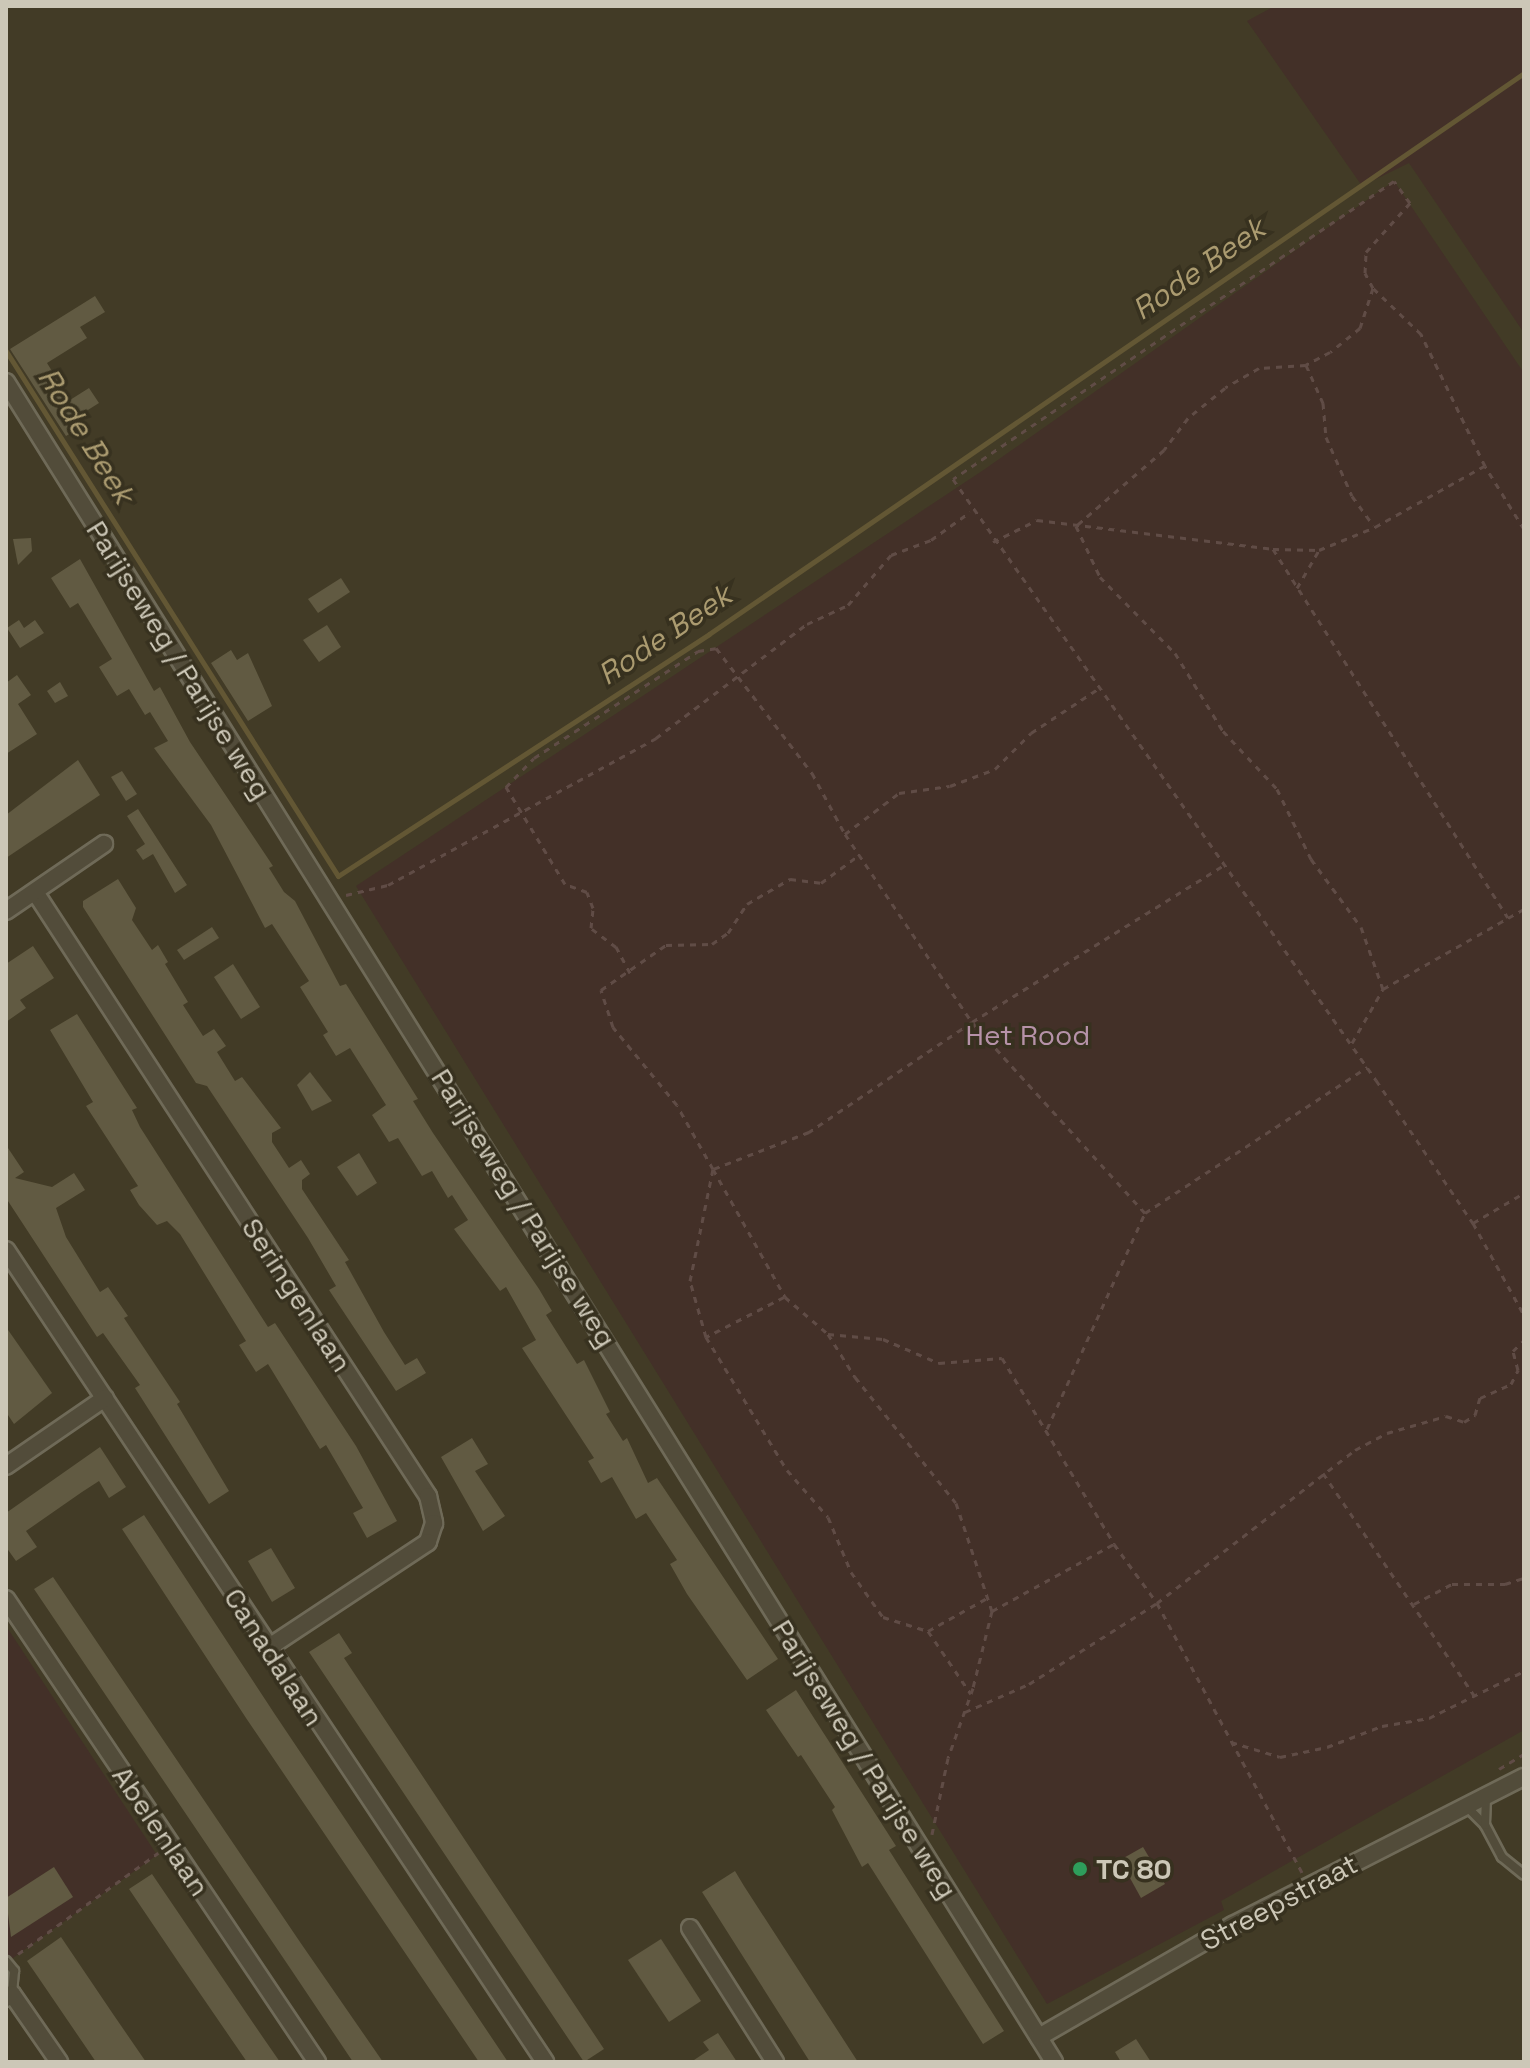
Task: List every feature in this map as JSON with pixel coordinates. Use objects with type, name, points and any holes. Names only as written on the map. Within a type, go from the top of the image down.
[{"type":"street","name":"Parijseweg / Parijse weg","points":[[6,382],[13,408],[331,899],[1054,2062]]},
{"type":"street","points":[[6,911],[104,844]]},
{"type":"street","name":"Seringenlaan","points":[[35,892],[428,1496],[434,1523],[428,1542],[268,1648]]},
{"type":"street","name":"Canadalaan","points":[[6,1250],[545,2062]]},
{"type":"street","points":[[6,1466],[105,1398]]},
{"type":"street","name":"Abelenlaan","points":[[6,1599],[317,2062]]},
{"type":"street","name":"Streepstraat","points":[[1039,2037],[1233,1925],[1486,1800],[1524,1777]]},
{"type":"street","points":[[690,1928],[775,2062]]},
{"type":"street","points":[[9,1996],[59,2062]]},
{"type":"lane","points":[[1485,1825],[1486,1800]]},
{"type":"lane","points":[[1468,1808],[1485,1825],[1502,1857],[1524,1875]]},
{"type":"lane","points":[[6,1961],[14,1971],[9,1996]]},
{"type":"path","points":[[1524,529],[1485,466],[1421,334],[1373,288],[1365,273],[1366,252],[1410,203],[1394,181],[953,479],[993,542],[1367,1067],[1473,1223],[1524,1315]]},
{"type":"path","points":[[1076,526],[1164,450],[1188,418],[1225,388],[1259,368],[1306,365],[1360,328],[1373,288]]},
{"type":"path","points":[[1306,365],[1323,403],[1326,437],[1352,496],[1375,527]]},
{"type":"path","points":[[993,542],[1037,520],[1273,549],[1319,550],[1375,527],[1485,466]]},
{"type":"path","points":[[331,899],[388,885],[656,738],[740,679],[807,624],[848,605],[891,555],[931,540],[972,511]]},
{"type":"path","points":[[1076,526],[1100,577],[1175,653],[1223,731],[1277,789],[1311,859],[1361,927],[1383,989]]},
{"type":"path","points":[[1273,549],[1508,918]]},
{"type":"path","points":[[1297,588],[1319,550]]},
{"type":"path","points":[[630,973],[616,947],[591,928],[593,908],[587,892],[565,884],[506,787],[534,758],[698,651],[716,648],[812,773],[845,834],[972,1022],[1145,1213]]},
{"type":"path","points":[[845,834],[899,793],[950,786],[995,769],[1031,733],[1098,689]]},
{"type":"path","points":[[859,855],[821,883],[790,879],[747,904],[728,933],[712,944],[666,945],[630,973],[601,990],[613,1027],[677,1105],[785,1297],[828,1334],[855,1377],[956,1503],[992,1611],[971,1694],[948,1758],[931,1840]]},
{"type":"path","points":[[713,1169],[809,1132],[972,1022],[1224,865]]},
{"type":"path","points":[[1351,1044],[1383,989],[1524,909]]},
{"type":"path","points":[[1047,1429],[1145,1213],[1367,1067]]},
{"type":"path","points":[[713,1169],[690,1281],[706,1337],[787,1470],[828,1517],[851,1572],[883,1617],[928,1631],[971,1694]]},
{"type":"path","points":[[1473,1223],[1524,1193]]},
{"type":"path","points":[[706,1337],[785,1297]]},
{"type":"path","points":[[828,1334],[883,1339],[939,1363],[1002,1358],[1114,1544],[1157,1603],[1306,1879]]},
{"type":"path","points":[[964,1712],[1029,1684],[1157,1603],[1323,1473],[1387,1433],[1446,1416],[1464,1422],[1475,1415],[1480,1398],[1511,1384],[1518,1370],[1513,1351],[1524,1340]]},
{"type":"path","points":[[1323,1473],[1475,1697]]},
{"type":"path","points":[[992,1611],[1114,1544]]},
{"type":"path","points":[[1412,1605],[1452,1584],[1505,1584],[1524,1578]]},
{"type":"path","points":[[928,1631],[988,1598]]},
{"type":"path","points":[[1230,1742],[1280,1757],[1327,1747],[1382,1726],[1429,1718],[1524,1671]]},
{"type":"path","points":[[14,1971],[15,1956],[170,1844]]},
{"type":"green space","points":[[1275,6],[1524,6],[1524,333],[1409,163],[1362,186],[1247,21]]},
{"type":"green space","name":"Het Rood","points":[[1394,181],[1524,373],[1524,1730],[1221,1901],[1224,1910],[1047,2004],[356,886],[985,469]]},
{"type":"green space","points":[[6,1626],[157,1855],[6,1963]]},
{"type":"building","points":[[95,296],[105,312],[80,327],[87,338],[47,363],[70,400],[89,388],[99,403],[72,420],[78,429],[66,436],[10,349]]},
{"type":"building","points":[[31,538],[32,551],[18,565],[13,539]]},
{"type":"building","points":[[80,559],[154,691],[160,687],[190,742],[273,866],[269,868],[284,892],[295,901],[340,986],[346,984],[418,1099],[413,1101],[433,1133],[539,1289],[552,1311],[546,1315],[577,1364],[584,1360],[610,1412],[606,1414],[623,1441],[627,1438],[648,1483],[657,1478],[778,1659],[747,1680],[687,1594],[670,1564],[677,1560],[646,1513],[636,1519],[612,1477],[601,1483],[588,1461],[594,1458],[522,1348],[536,1340],[506,1287],[500,1291],[454,1229],[468,1220],[452,1195],[448,1198],[432,1171],[422,1176],[398,1138],[389,1142],[372,1115],[386,1105],[350,1048],[336,1056],[323,1035],[328,1032],[300,987],[309,981],[272,924],[265,928],[211,825],[154,748],[168,741],[150,712],[145,715],[129,689],[117,696],[99,667],[112,659],[78,603],[70,608],[51,578]]},
{"type":"building","points":[[341,578],[350,592],[318,613],[308,599]]},
{"type":"building","points":[[19,620],[24,628],[35,620],[44,633],[20,648],[7,628]]},
{"type":"building","points":[[327,625],[341,647],[319,662],[303,640]]},
{"type":"building","points":[[231,650],[237,660],[248,653],[272,706],[248,721],[211,663]]},
{"type":"building","points":[[17,675],[31,695],[18,704],[37,734],[6,754],[6,683]]},
{"type":"building","points":[[60,682],[68,696],[55,703],[47,691]]},
{"type":"building","points":[[78,760],[100,795],[6,858],[6,815]]},
{"type":"building","points":[[122,771],[137,794],[126,801],[111,777]]},
{"type":"building","points":[[138,809],[187,885],[175,893],[153,854],[143,860],[136,850],[145,844],[127,816]]},
{"type":"building","points":[[118,879],[136,908],[132,920],[152,950],[158,945],[168,962],[165,964],[188,1002],[183,1005],[203,1036],[214,1029],[226,1046],[217,1052],[235,1081],[242,1077],[281,1128],[272,1133],[272,1142],[289,1168],[301,1160],[310,1174],[302,1180],[302,1189],[349,1260],[345,1262],[384,1332],[405,1365],[417,1358],[426,1373],[396,1391],[329,1290],[336,1286],[308,1238],[207,1086],[196,1083],[83,907],[83,901]]},
{"type":"building","points":[[212,927],[219,938],[184,960],[177,950]]},
{"type":"building","points":[[33,946],[54,978],[20,1000],[26,1008],[6,1022],[6,964]]},
{"type":"building","points":[[233,964],[260,1007],[241,1019],[214,977]]},
{"type":"building","points":[[77,1014],[137,1108],[132,1110],[140,1127],[268,1327],[275,1323],[356,1446],[397,1521],[367,1538],[353,1513],[363,1508],[326,1445],[320,1449],[268,1364],[256,1372],[239,1345],[246,1341],[180,1234],[167,1221],[157,1225],[139,1205],[130,1190],[138,1186],[86,1106],[93,1102],[50,1030]]},
{"type":"building","points":[[310,1072],[332,1101],[312,1111],[297,1085]]},
{"type":"building","points":[[6,1145],[24,1172],[15,1178],[52,1187],[74,1173],[85,1190],[56,1208],[66,1237],[100,1292],[108,1287],[128,1316],[124,1318],[180,1402],[177,1404],[229,1491],[209,1504],[135,1388],[140,1385],[103,1333],[97,1337],[6,1198]]},
{"type":"building","points":[[359,1153],[377,1183],[357,1196],[337,1167]]},
{"type":"building","points":[[6,1327],[52,1393],[14,1424],[6,1412]]},
{"type":"building","points":[[472,1438],[488,1464],[475,1471],[505,1516],[483,1531],[441,1457]]},
{"type":"building","points":[[100,1447],[126,1487],[109,1498],[99,1481],[82,1492],[26,1531],[37,1547],[16,1561],[6,1547],[6,1513]]},
{"type":"building","points":[[144,1515],[508,2062],[479,2062],[246,1718],[122,1529]]},
{"type":"building","points":[[271,1548],[295,1588],[272,1602],[248,1561]]},
{"type":"building","points":[[53,1577],[383,2062],[353,2062],[34,1589]]},
{"type":"building","points":[[339,1633],[352,1653],[344,1658],[604,2049],[584,2062],[309,1652]]},
{"type":"building","points":[[796,1690],[896,1846],[889,1850],[1004,2031],[983,2044],[868,1863],[862,1867],[832,1810],[835,1807],[801,1755],[798,1757],[766,1710]]},
{"type":"building","points":[[1143,1847],[1165,1884],[1141,1898],[1120,1860]]},
{"type":"building","points":[[54,1867],[73,1897],[11,1937],[6,1898]]},
{"type":"building","points":[[735,1871],[858,2062],[810,2062],[702,1892]]},
{"type":"building","points":[[152,1874],[280,2062],[247,2062],[179,1963],[129,1889]]},
{"type":"building","points":[[61,1937],[146,2062],[96,2062],[27,1961]]},
{"type":"building","points":[[661,1939],[701,2001],[669,2022],[628,1960]]},
{"type":"building","points":[[718,2033],[737,2062],[691,2062],[709,2050],[703,2042]]},
{"type":"building","points":[[1136,2039],[1151,2062],[1121,2062],[1115,2052]]},
{"type":"waterway","name":"Rode Beek","points":[[6,351],[338,876],[709,634],[1524,73]]},
{"type":"place","name":"TC 80","points":[[1080,1869]]}]
